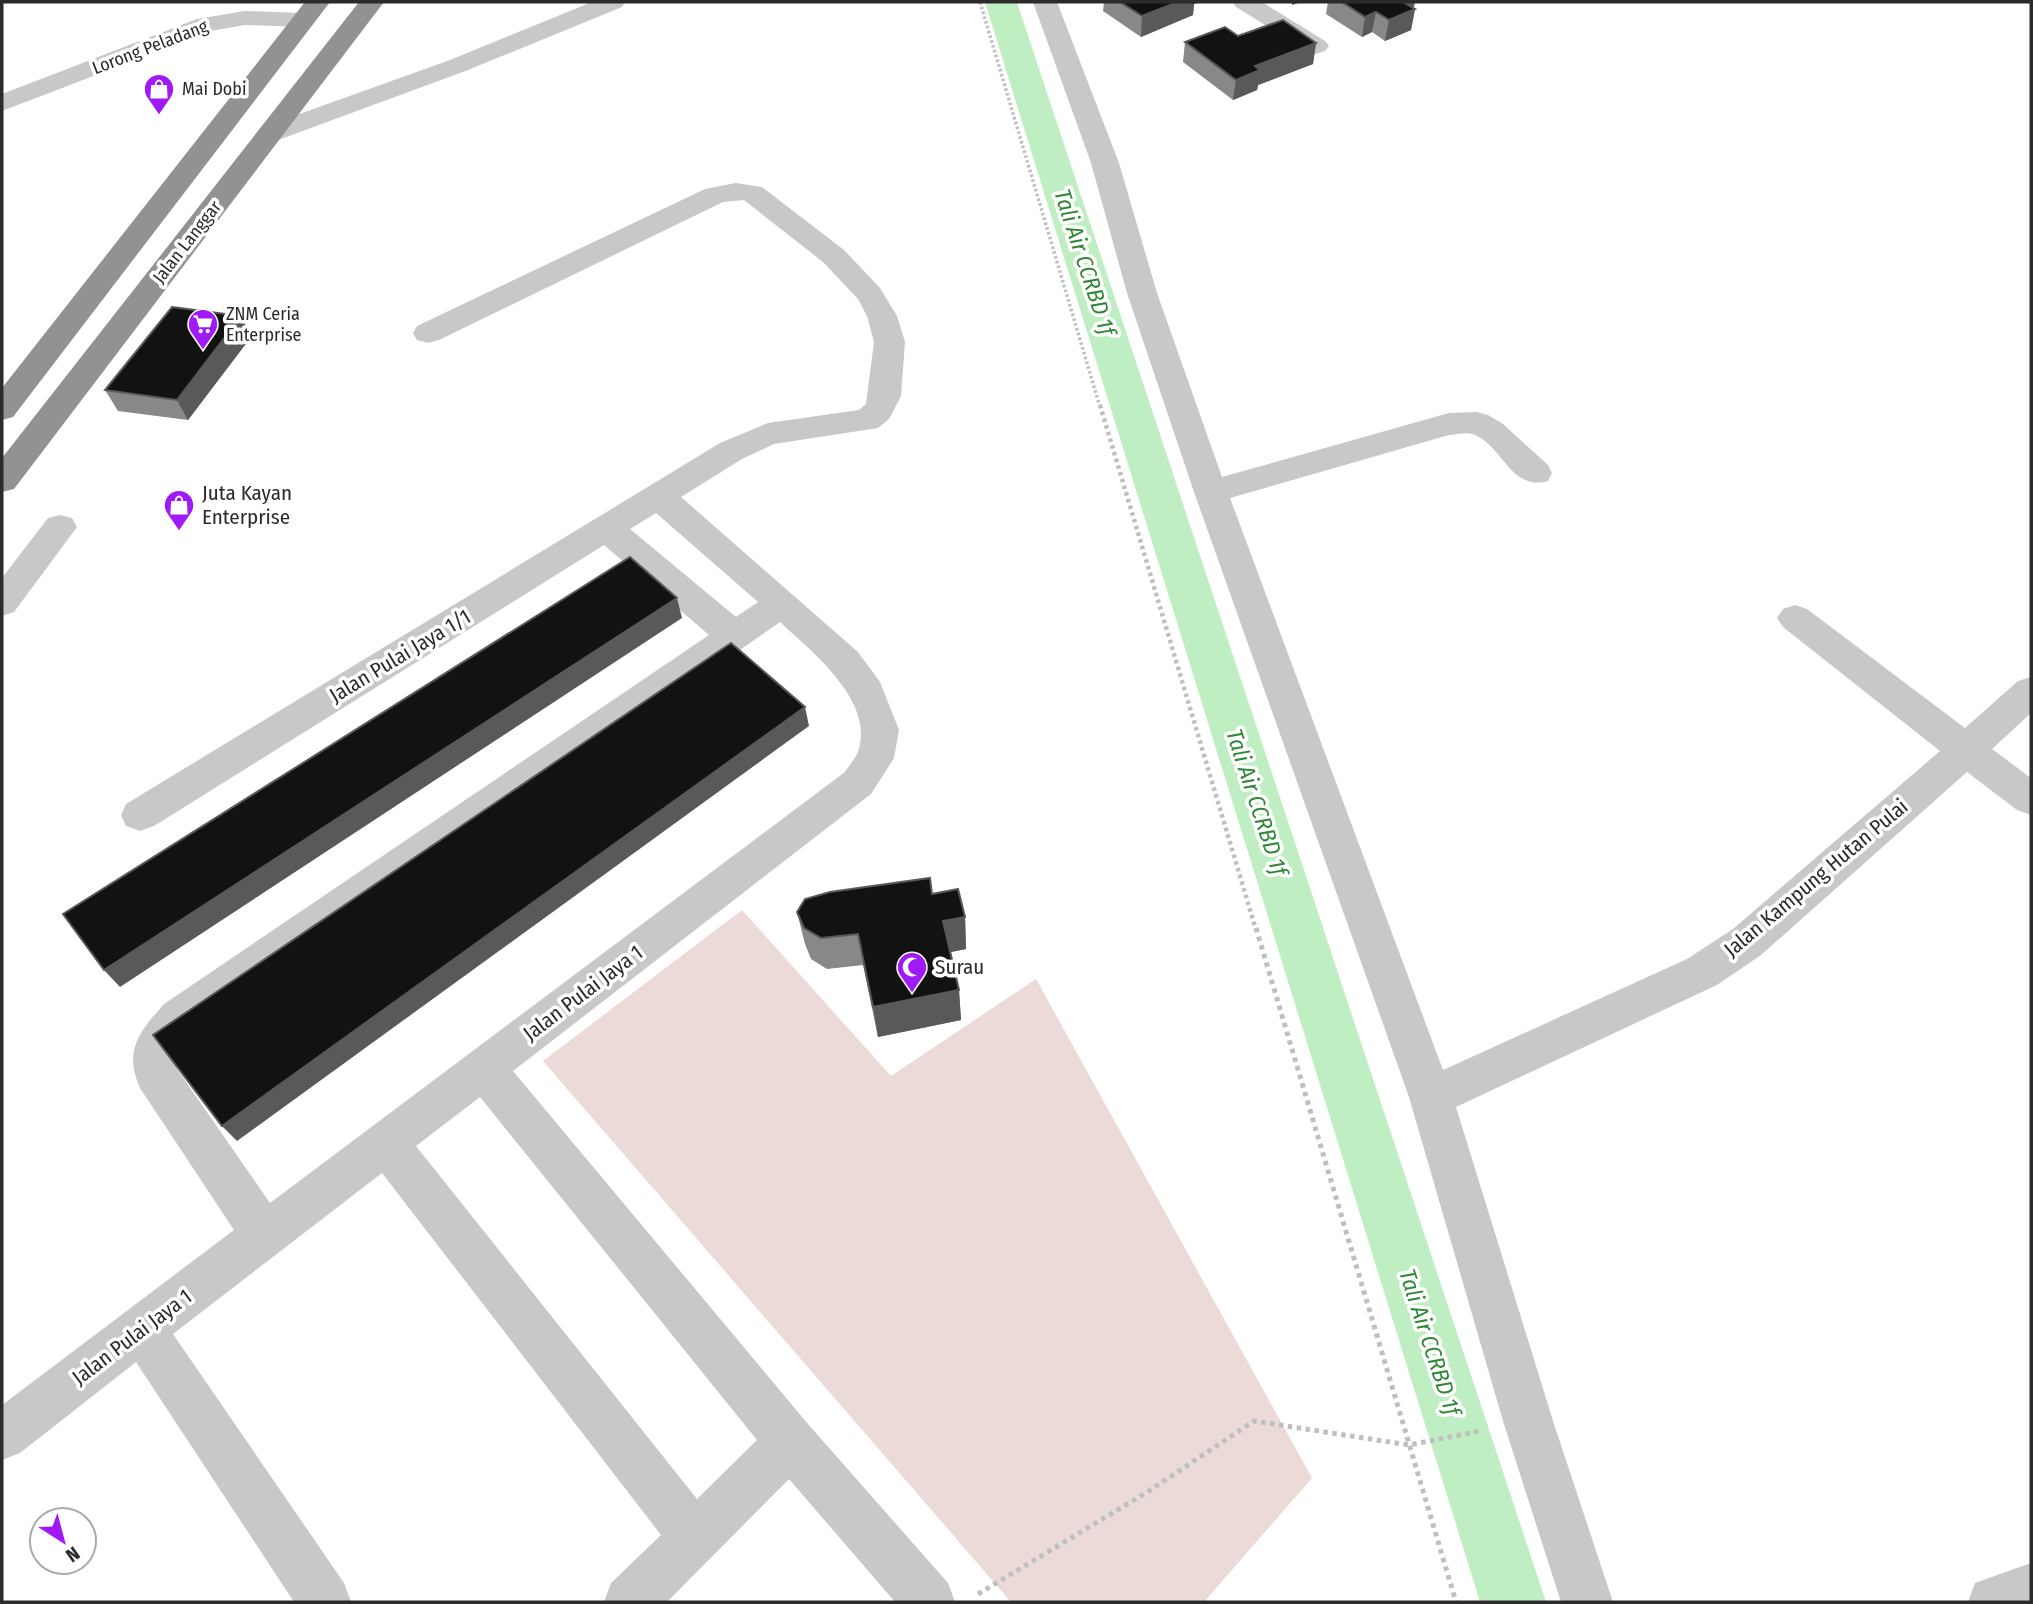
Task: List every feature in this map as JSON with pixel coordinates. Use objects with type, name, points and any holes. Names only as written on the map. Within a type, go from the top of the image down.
[{"type":"highway","name":"Jalan Langgar","points":[[2,481],[372,2]]},
{"type":"highway","points":[[2,409],[310,11]]},
{"type":"street","points":[[272,133],[459,65],[613,2]]},
{"type":"street","points":[[1045,2],[1105,163],[1142,293],[1211,492],[1431,1097],[1528,1421],[1587,1602]]},
{"type":"street","points":[[1245,2],[1316,46]]},
{"type":"street","name":"Lorong Peladang","points":[[2,103],[206,24],[310,11]]},
{"type":"street","name":"Jalan Pulai Jaya 1/1","points":[[140,815],[751,442],[789,430],[867,420],[879,413],[885,404],[889,338],[870,295],[853,273],[752,193],[736,191],[715,195],[428,333]]},
{"type":"street","points":[[1211,492],[1449,424],[1477,422],[1536,472]]},
{"type":"street","name":"Jalan Pulai Jaya 1","points":[[2,1435],[858,783],[875,758],[880,730],[867,692],[845,662],[660,497]]},
{"type":"street","points":[[2,603],[60,527]]},
{"type":"street","points":[[607,528],[735,636]]},
{"type":"street","points":[[264,1236],[155,1074],[155,1045],[178,1017],[782,603]]},
{"type":"street","points":[[1795,618],[2031,799]]},
{"type":"street","name":"Jalan Kampung Hutan Pulai","points":[[1431,1097],[1702,972],[1747,942],[2031,691]]},
{"type":"street","points":[[484,1069],[790,1443],[929,1602]]},
{"type":"street","points":[[386,1143],[695,1537]]},
{"type":"street","points":[[142,1329],[325,1602]]},
{"type":"street","points":[[630,1602],[790,1443]]},
{"type":"street","points":[[1994,1602],[2031,1589]]},
{"type":"path","points":[[980,2],[1456,1602]]},
{"type":"path","points":[[976,1595],[1149,1491],[1254,1421],[1409,1445],[1491,1429]]},
{"type":"shaded area","points":[[742,910],[891,1076],[1036,979],[1312,1478],[1204,1602],[1011,1602],[543,1061]]},
{"type":"building","points":[[1120,2],[1178,2],[1142,16]]},
{"type":"building","points":[[1342,2],[1403,2],[1415,9],[1389,20],[1376,12],[1365,17]]},
{"type":"building","points":[[1283,20],[1316,43],[1255,66],[1260,70],[1236,80],[1185,42],[1225,27],[1238,36]]},
{"type":"building","points":[[172,307],[241,316],[177,400],[105,390]]},
{"type":"building","points":[[630,557],[677,598],[104,970],[63,914]]},
{"type":"building","points":[[731,643],[805,707],[222,1126],[153,1035]]},
{"type":"building","points":[[930,878],[932,894],[958,889],[965,917],[943,921],[959,990],[873,1007],[858,934],[821,938],[804,928],[797,912],[805,899],[830,892]]},
{"type":"waterway","name":"Tali Air CCRBD 1f","points":[[1001,2],[1513,1602]]},
{"type":"place","name":"Mai Dobi","points":[[159,116]]},
{"type":"place","name":"ZNM Ceria Enterprise","points":[[203,351]]},
{"type":"place","name":"Juta Kayan Enterprise","points":[[179,532]]},
{"type":"place","name":"Surau","points":[[912,994]]}]
